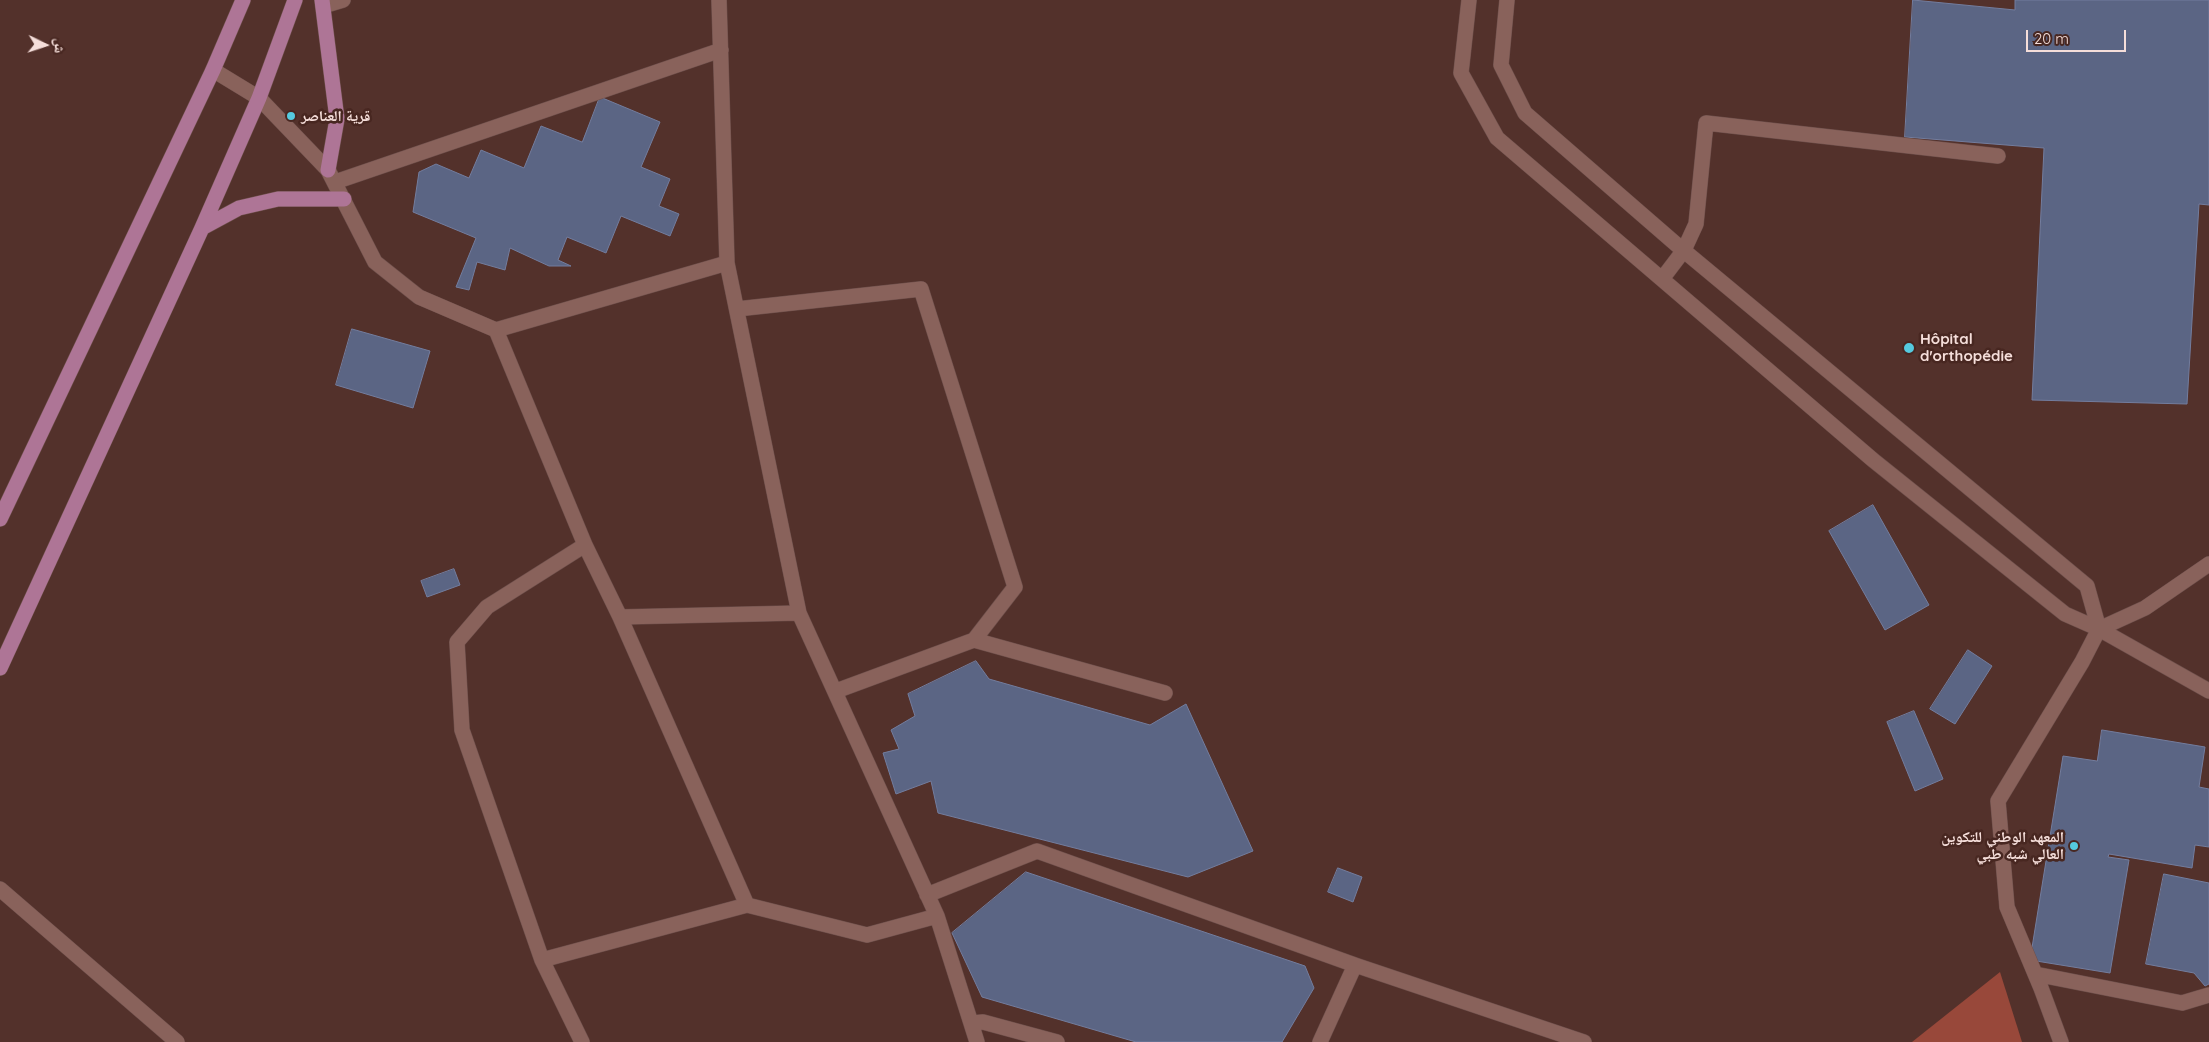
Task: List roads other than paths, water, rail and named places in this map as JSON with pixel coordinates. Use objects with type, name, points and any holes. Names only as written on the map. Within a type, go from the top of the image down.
[{"type":"main road","points":[[0,519],[213,70],[243,0]]},
{"type":"main road","points":[[0,668],[202,228],[259,98],[294,0]]},
{"type":"main road","points":[[322,3],[337,119],[332,176]]},
{"type":"main road","points":[[202,228],[239,208],[278,199],[344,199]]},
{"type":"street","points":[[322,3],[344,0]]},
{"type":"street","points":[[719,0],[727,262],[799,613],[937,916],[977,1042]]},
{"type":"street","points":[[1469,0],[1461,73],[1497,138],[1874,460],[2064,614],[2099,629],[2209,691]]},
{"type":"street","points":[[1507,0],[1501,65],[1525,113],[1684,250],[2087,586],[2099,629]]},
{"type":"street","points":[[332,176],[721,50]]},
{"type":"street","points":[[213,70],[259,98],[332,176],[375,262],[420,297],[496,330],[727,262]]},
{"type":"street","points":[[1662,279],[1684,250],[1696,224],[1706,123],[1998,156]]},
{"type":"street","points":[[737,309],[921,289],[1015,587],[974,640],[836,691]]},
{"type":"street","points":[[496,330],[585,545],[620,616],[747,905]]},
{"type":"street","points":[[582,1042],[542,960],[462,730],[458,642],[487,607],[585,545]]},
{"type":"street","points":[[2061,1042],[2007,907],[1998,801],[2082,662],[2099,629],[2145,608],[2209,564]]},
{"type":"street","points":[[620,616],[799,613]]},
{"type":"street","points":[[974,640],[1165,693]]},
{"type":"street","points":[[927,895],[1037,851],[1355,965],[1584,1042]]},
{"type":"street","points":[[0,889],[177,1042]]},
{"type":"street","points":[[542,960],[747,905],[867,935],[937,916]]},
{"type":"street","points":[[1320,1042],[1355,965]]},
{"type":"street","points":[[2035,974],[2182,1003],[2209,995]]},
{"type":"street","points":[[971,1023],[983,1022],[1057,1042]]},
{"type":"place","name":"قرية العناصر","points":[[291,116]]},
{"type":"place","name":"Hôpital d'orthopédie","points":[[1909,348]]},
{"type":"place","name":"المعهد الوطني للتكوين العالي شبه طبي","points":[[2074,846]]}]
